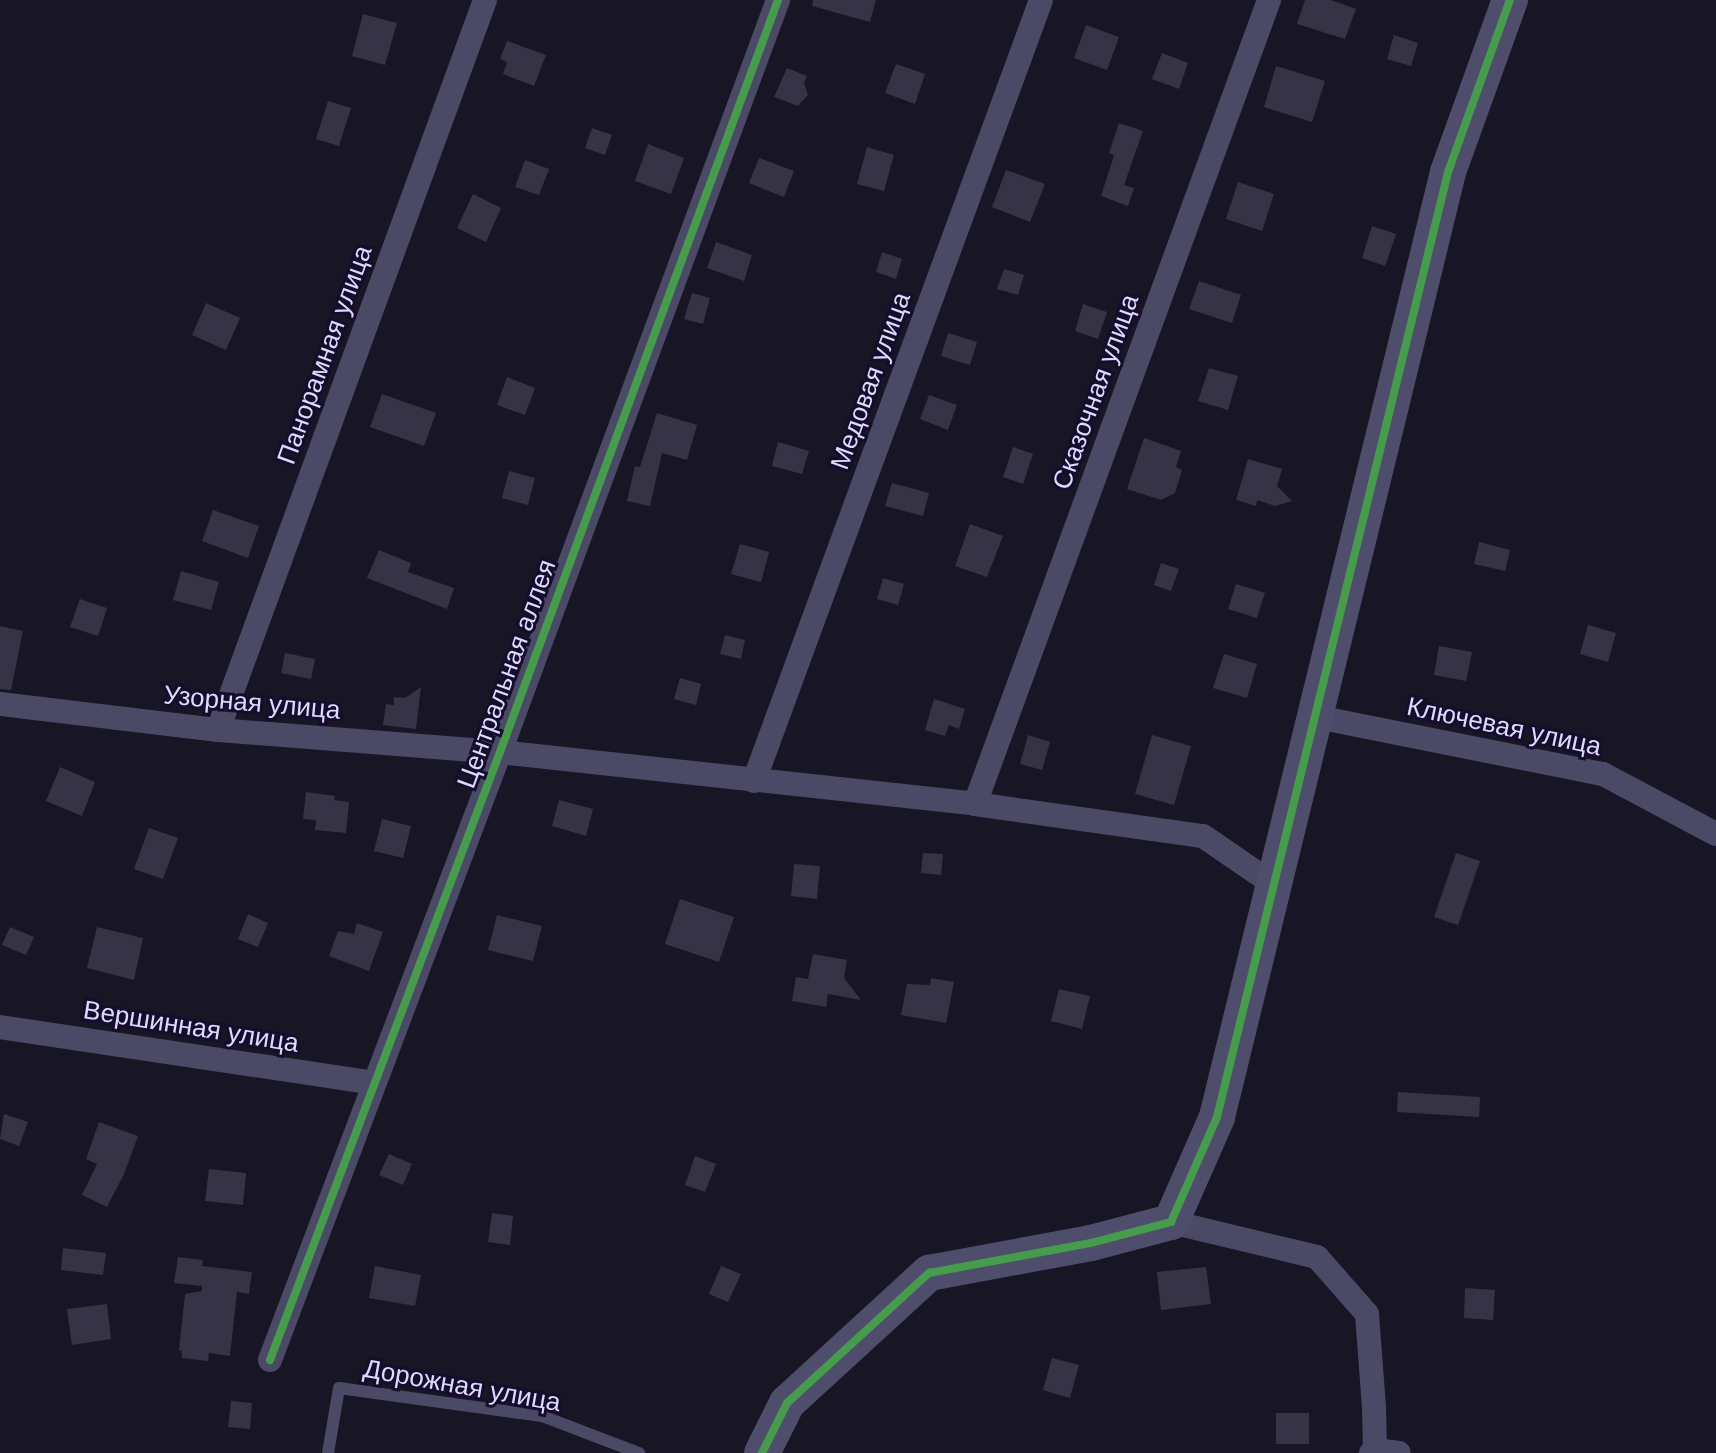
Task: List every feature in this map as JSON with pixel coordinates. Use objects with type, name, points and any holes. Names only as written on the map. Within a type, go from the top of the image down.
[{"type":"street","name":"Панорамная улица","points":[[218,730],[485,0]]},
{"type":"street","name":"Центральная аллея","points":[[270,1360],[500,752],[778,0]]},
{"type":"street","name":"Медовая улица","points":[[754,781],[1041,0]]},
{"type":"street","name":"Сказочная улица","points":[[975,804],[1269,0]]},
{"type":"street","points":[[1171,1222],[1217,1117],[1448,172],[1510,0]]},
{"type":"street","name":"Узорная улица","points":[[0,704],[218,730],[500,752],[975,804],[1203,836],[1273,884]]},
{"type":"street","name":"Ключевая улица","points":[[1317,717],[1603,774],[1716,834]]},
{"type":"street","name":"Вершинная улица","points":[[0,1027],[374,1083]]},
{"type":"street","points":[[762,1453],[787,1403],[929,1273],[1091,1243],[1171,1222],[1317,1257],[1367,1314],[1382,1452]]},
{"type":"lane","name":"Дорожная улица","points":[[328,1453],[339,1388],[542,1416],[639,1453]]},
{"type":"building","points":[[813,0],[876,0],[870,22],[812,6]]},
{"type":"building","points":[[1305,0],[1331,0],[1356,9],[1345,39],[1297,24]]},
{"type":"building","points":[[363,14],[397,23],[385,65],[352,56]]},
{"type":"building","points":[[1086,25],[1119,37],[1107,70],[1074,58]]},
{"type":"building","points":[[1394,35],[1418,43],[1411,66],[1387,59]]},
{"type":"building","points":[[507,41],[546,55],[534,86],[503,74],[507,62],[500,59]]},
{"type":"building","points":[[1162,53],[1188,63],[1179,89],[1152,79]]},
{"type":"building","points":[[896,64],[925,74],[915,104],[885,93]]},
{"type":"building","points":[[1276,66],[1325,81],[1312,122],[1264,107]]},
{"type":"building","points":[[787,68],[807,76],[804,83],[808,95],[798,106],[774,97]]},
{"type":"building","points":[[328,101],[351,108],[339,146],[316,139]]},
{"type":"building","points":[[1119,123],[1143,131],[1124,185],[1134,188],[1128,206],[1101,196],[1114,155],[1109,153]]},
{"type":"building","points":[[592,128],[612,135],[605,155],[585,148]]},
{"type":"building","points":[[648,144],[684,158],[671,194],[635,181]]},
{"type":"building","points":[[867,147],[894,155],[884,191],[857,184]]},
{"type":"building","points":[[759,158],[794,171],[784,197],[749,183]]},
{"type":"building","points":[[525,160],[549,169],[539,195],[515,187]]},
{"type":"building","points":[[1006,170],[1045,184],[1030,222],[992,207]]},
{"type":"building","points":[[1238,182],[1274,194],[1262,231],[1226,219]]},
{"type":"building","points":[[473,194],[501,208],[486,242],[457,228]]},
{"type":"building","points":[[1372,226],[1396,234],[1385,266],[1362,258]]},
{"type":"building","points":[[716,242],[752,255],[744,281],[707,268]]},
{"type":"building","points":[[882,252],[902,259],[896,279],[876,272]]},
{"type":"building","points":[[1004,269],[1024,275],[1018,295],[997,289]]},
{"type":"building","points":[[1199,281],[1241,295],[1232,323],[1189,309]]},
{"type":"building","points":[[692,293],[710,298],[703,324],[684,319]]},
{"type":"building","points":[[206,303],[240,318],[226,350],[192,335]]},
{"type":"building","points":[[1083,304],[1107,312],[1098,339],[1075,331]]},
{"type":"building","points":[[948,333],[977,342],[970,365],[941,356]]},
{"type":"building","points":[[1209,368],[1238,376],[1228,410],[1198,401]]},
{"type":"building","points":[[507,377],[535,388],[525,415],[497,405]]},
{"type":"building","points":[[382,394],[436,413],[424,446],[370,427]]},
{"type":"building","points":[[929,395],[957,405],[948,430],[920,419]]},
{"type":"building","points":[[657,413],[697,425],[687,460],[662,453],[650,506],[627,501],[635,466],[640,467]]},
{"type":"building","points":[[1144,438],[1181,451],[1176,467],[1182,470],[1175,493],[1161,500],[1127,489]]},
{"type":"building","points":[[778,442],[809,451],[802,474],[772,466]]},
{"type":"building","points":[[1013,447],[1033,454],[1023,484],[1003,477]]},
{"type":"building","points":[[1248,459],[1282,469],[1277,486],[1292,501],[1275,506],[1257,500],[1256,506],[1236,500]]},
{"type":"building","points":[[509,471],[535,478],[528,505],[502,498]]},
{"type":"building","points":[[892,483],[929,493],[923,516],[885,506]]},
{"type":"building","points":[[213,510],[259,526],[248,558],[202,541]]},
{"type":"building","points":[[970,524],[1003,536],[987,577],[955,566]]},
{"type":"building","points":[[1479,542],[1510,550],[1505,571],[1474,564]]},
{"type":"building","points":[[740,544],[769,552],[761,582],[731,574]]},
{"type":"building","points":[[379,550],[411,563],[408,572],[454,588],[447,609],[367,578]]},
{"type":"building","points":[[1161,563],[1179,569],[1171,591],[1154,585]]},
{"type":"building","points":[[181,571],[219,582],[211,610],[173,600]]},
{"type":"building","points":[[883,578],[904,584],[898,605],[877,599]]},
{"type":"building","points":[[1236,584],[1265,593],[1257,618],[1228,609]]},
{"type":"building","points":[[80,599],[107,608],[98,636],[70,627]]},
{"type":"building","points":[[1588,625],[1616,633],[1608,662],[1580,654]]},
{"type":"building","points":[[0,626],[23,631],[11,690],[0,689]]},
{"type":"building","points":[[725,635],[745,640],[741,659],[720,654]]},
{"type":"building","points":[[1439,646],[1472,652],[1466,681],[1434,675]]},
{"type":"building","points":[[285,653],[315,659],[311,679],[281,673]]},
{"type":"building","points":[[1224,654],[1257,664],[1247,698],[1213,688]]},
{"type":"building","points":[[680,678],[701,684],[696,705],[674,699]]},
{"type":"building","points":[[421,687],[416,729],[383,725],[386,704],[394,705],[394,697],[405,698]]},
{"type":"building","points":[[934,699],[965,709],[959,729],[949,725],[945,736],[925,730]]},
{"type":"building","points":[[1028,735],[1050,742],[1042,770],[1020,764]]},
{"type":"building","points":[[1152,735],[1191,746],[1174,805],[1135,794]]},
{"type":"building","points":[[60,767],[95,782],[82,816],[46,801]]},
{"type":"building","points":[[306,792],[335,796],[334,800],[349,802],[346,833],[315,830],[316,820],[303,819]]},
{"type":"building","points":[[559,800],[593,809],[586,836],[552,826]]},
{"type":"building","points":[[382,819],[411,826],[403,858],[374,851]]},
{"type":"building","points":[[149,828],[178,838],[163,879],[134,869]]},
{"type":"building","points":[[923,853],[943,854],[941,875],[921,873]]},
{"type":"building","points":[[1456,853],[1480,861],[1458,925],[1434,917]]},
{"type":"building","points":[[794,864],[820,866],[817,899],[791,896]]},
{"type":"building","points":[[680,899],[734,917],[719,962],[665,944]]},
{"type":"building","points":[[248,914],[268,923],[258,947],[238,939]]},
{"type":"building","points":[[497,915],[542,926],[533,961],[488,950]]},
{"type":"building","points":[[357,923],[383,932],[369,971],[329,956],[338,931],[354,934]]},
{"type":"building","points":[[10,927],[34,937],[26,955],[2,945]]},
{"type":"building","points":[[97,927],[143,938],[134,980],[87,968]]},
{"type":"building","points":[[813,954],[847,960],[844,978],[861,1000],[828,994],[826,1007],[792,1001],[796,977],[808,979]]},
{"type":"building","points":[[931,978],[954,982],[946,1023],[901,1015],[907,984],[930,985]]},
{"type":"building","points":[[1059,989],[1090,996],[1082,1029],[1051,1021]]},
{"type":"building","points":[[1398,1092],[1480,1097],[1479,1117],[1397,1112]]},
{"type":"building","points":[[4,1114],[28,1122],[19,1146],[0,1139]]},
{"type":"building","points":[[99,1122],[138,1136],[107,1207],[82,1195],[97,1164],[86,1159]]},
{"type":"building","points":[[389,1154],[412,1164],[403,1185],[379,1175]]},
{"type":"building","points":[[695,1156],[716,1164],[705,1192],[685,1185]]},
{"type":"building","points":[[209,1169],[246,1173],[243,1205],[205,1201]]},
{"type":"building","points":[[492,1213],[513,1216],[510,1245],[488,1242]]},
{"type":"building","points":[[63,1248],[106,1253],[103,1275],[61,1270]]},
{"type":"building","points":[[178,1257],[203,1260],[202,1266],[252,1272],[249,1294],[237,1292],[230,1356],[209,1353],[208,1361],[182,1358],[182,1351],[179,1350],[185,1294],[202,1291],[202,1286],[174,1283]]},
{"type":"building","points":[[375,1266],[421,1275],[415,1306],[369,1298]]},
{"type":"building","points":[[721,1266],[741,1274],[728,1302],[709,1294]]},
{"type":"building","points":[[1206,1267],[1211,1304],[1161,1310],[1157,1272]]},
{"type":"building","points":[[1465,1288],[1495,1290],[1493,1320],[1464,1318]]},
{"type":"building","points":[[107,1304],[111,1339],[72,1345],[67,1309]]},
{"type":"building","points":[[1052,1358],[1079,1365],[1070,1398],[1043,1390]]},
{"type":"building","points":[[231,1401],[252,1403],[250,1429],[228,1427]]},
{"type":"building","points":[[1276,1413],[1309,1413],[1309,1444],[1276,1444]]},
{"type":"cycle path","points":[[270,1360],[500,752],[778,0]]},
{"type":"cycle path","points":[[762,1453],[787,1403],[929,1273],[1091,1243],[1171,1222],[1217,1117],[1448,172],[1510,0]]}]
